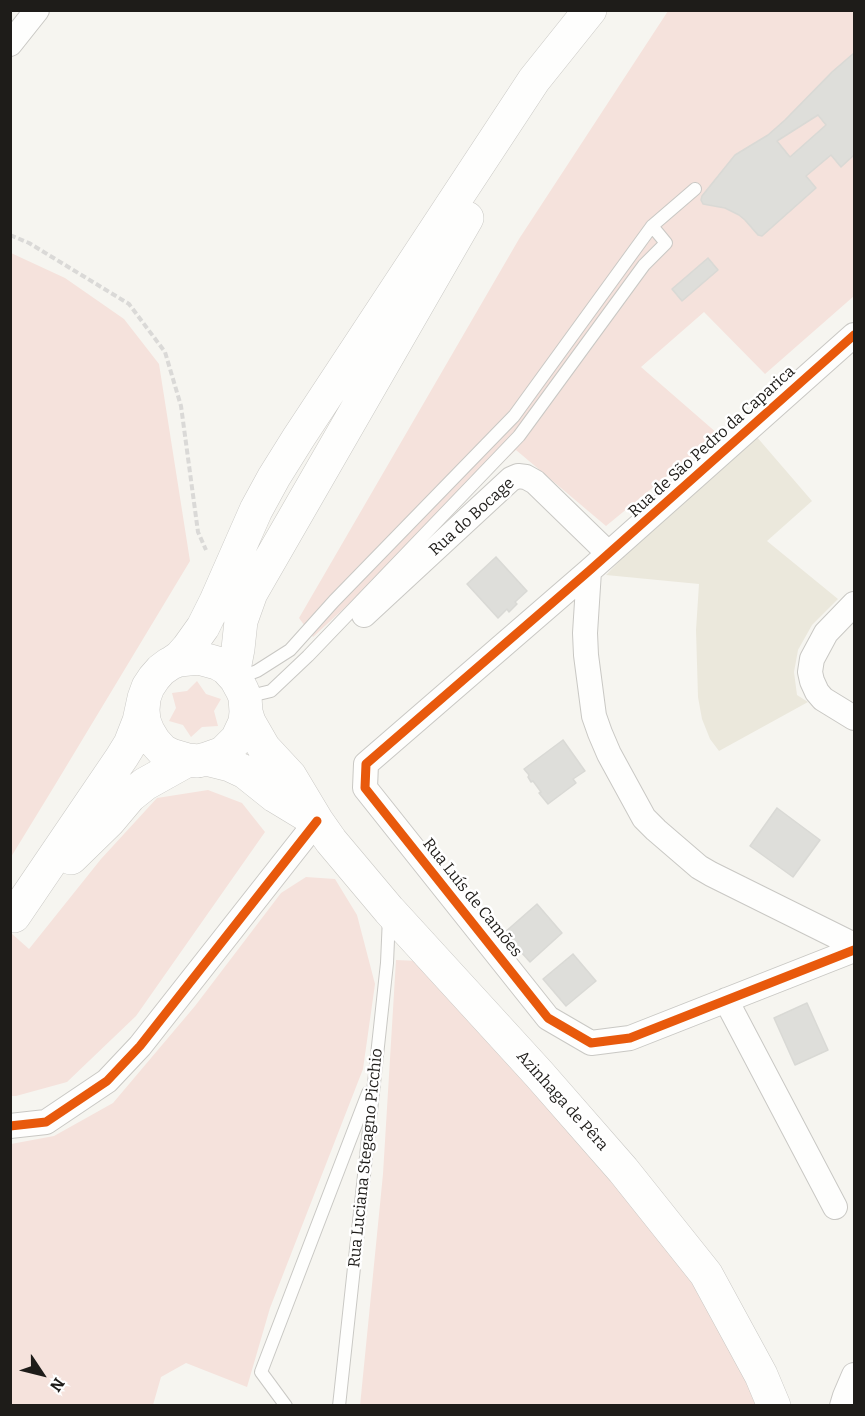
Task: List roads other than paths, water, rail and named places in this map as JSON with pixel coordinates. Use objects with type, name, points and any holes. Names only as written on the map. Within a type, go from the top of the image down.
[{"type":"main road","points":[[12,917],[130,744],[148,687],[161,670],[180,657],[203,627],[256,510],[299,436],[534,80],[590,10]]},
{"type":"main road","points":[[12,917],[144,784],[197,760],[223,753],[237,739],[245,722],[240,691],[238,648],[242,621],[251,593],[480,196],[597,10]]},
{"type":"main road","points":[[161,670],[179,660],[199,658],[226,668],[240,691]]},
{"type":"main road","name":"Azinhaga de Pêra","points":[[240,691],[249,722],[264,748],[290,776],[316,821],[331,841],[389,910],[623,1170],[706,1274],[761,1376],[774,1406]]},
{"type":"main road","points":[[144,698],[144,721],[154,741],[171,755],[197,760]]},
{"type":"main road","name":"Azinhaga de Pêra","points":[[197,760],[230,765],[245,772],[276,796],[316,821]]},
{"type":"street","points":[[10,44],[37,10]]},
{"type":"street","name":"Rua de São Pedro da Caparica","points":[[589,571],[855,335]]},
{"type":"street","name":"Rua do Bocage","points":[[364,615],[511,479],[518,476],[535,482],[608,553]]},
{"type":"street","points":[[589,571],[585,633],[594,716],[609,754],[644,818],[691,860],[711,874],[855,945]]},
{"type":"street","name":"Rua Luís de Camões","points":[[589,571],[366,764],[365,788],[548,1018],[591,1044],[630,1038],[855,950]]},
{"type":"street","points":[[855,604],[826,633],[812,659],[810,672],[817,692],[823,699],[855,718]]},
{"type":"street","points":[[10,1126],[46,1122],[107,1081],[140,1046],[316,821]]},
{"type":"street","points":[[726,1000],[835,1207]]},
{"type":"street","points":[[842,1406],[855,1375]]},
{"type":"lane","points":[[240,691],[257,671],[290,650],[334,601],[514,416],[652,226],[695,189]]},
{"type":"lane","points":[[240,691],[272,691],[308,657],[519,436],[644,265],[666,243],[652,226]]},
{"type":"lane","name":"Rua Luciana Stegagno Picchio","points":[[339,1406],[387,963],[389,910]]},
{"type":"lane","points":[[286,1406],[261,1372],[375,1076]]}]
